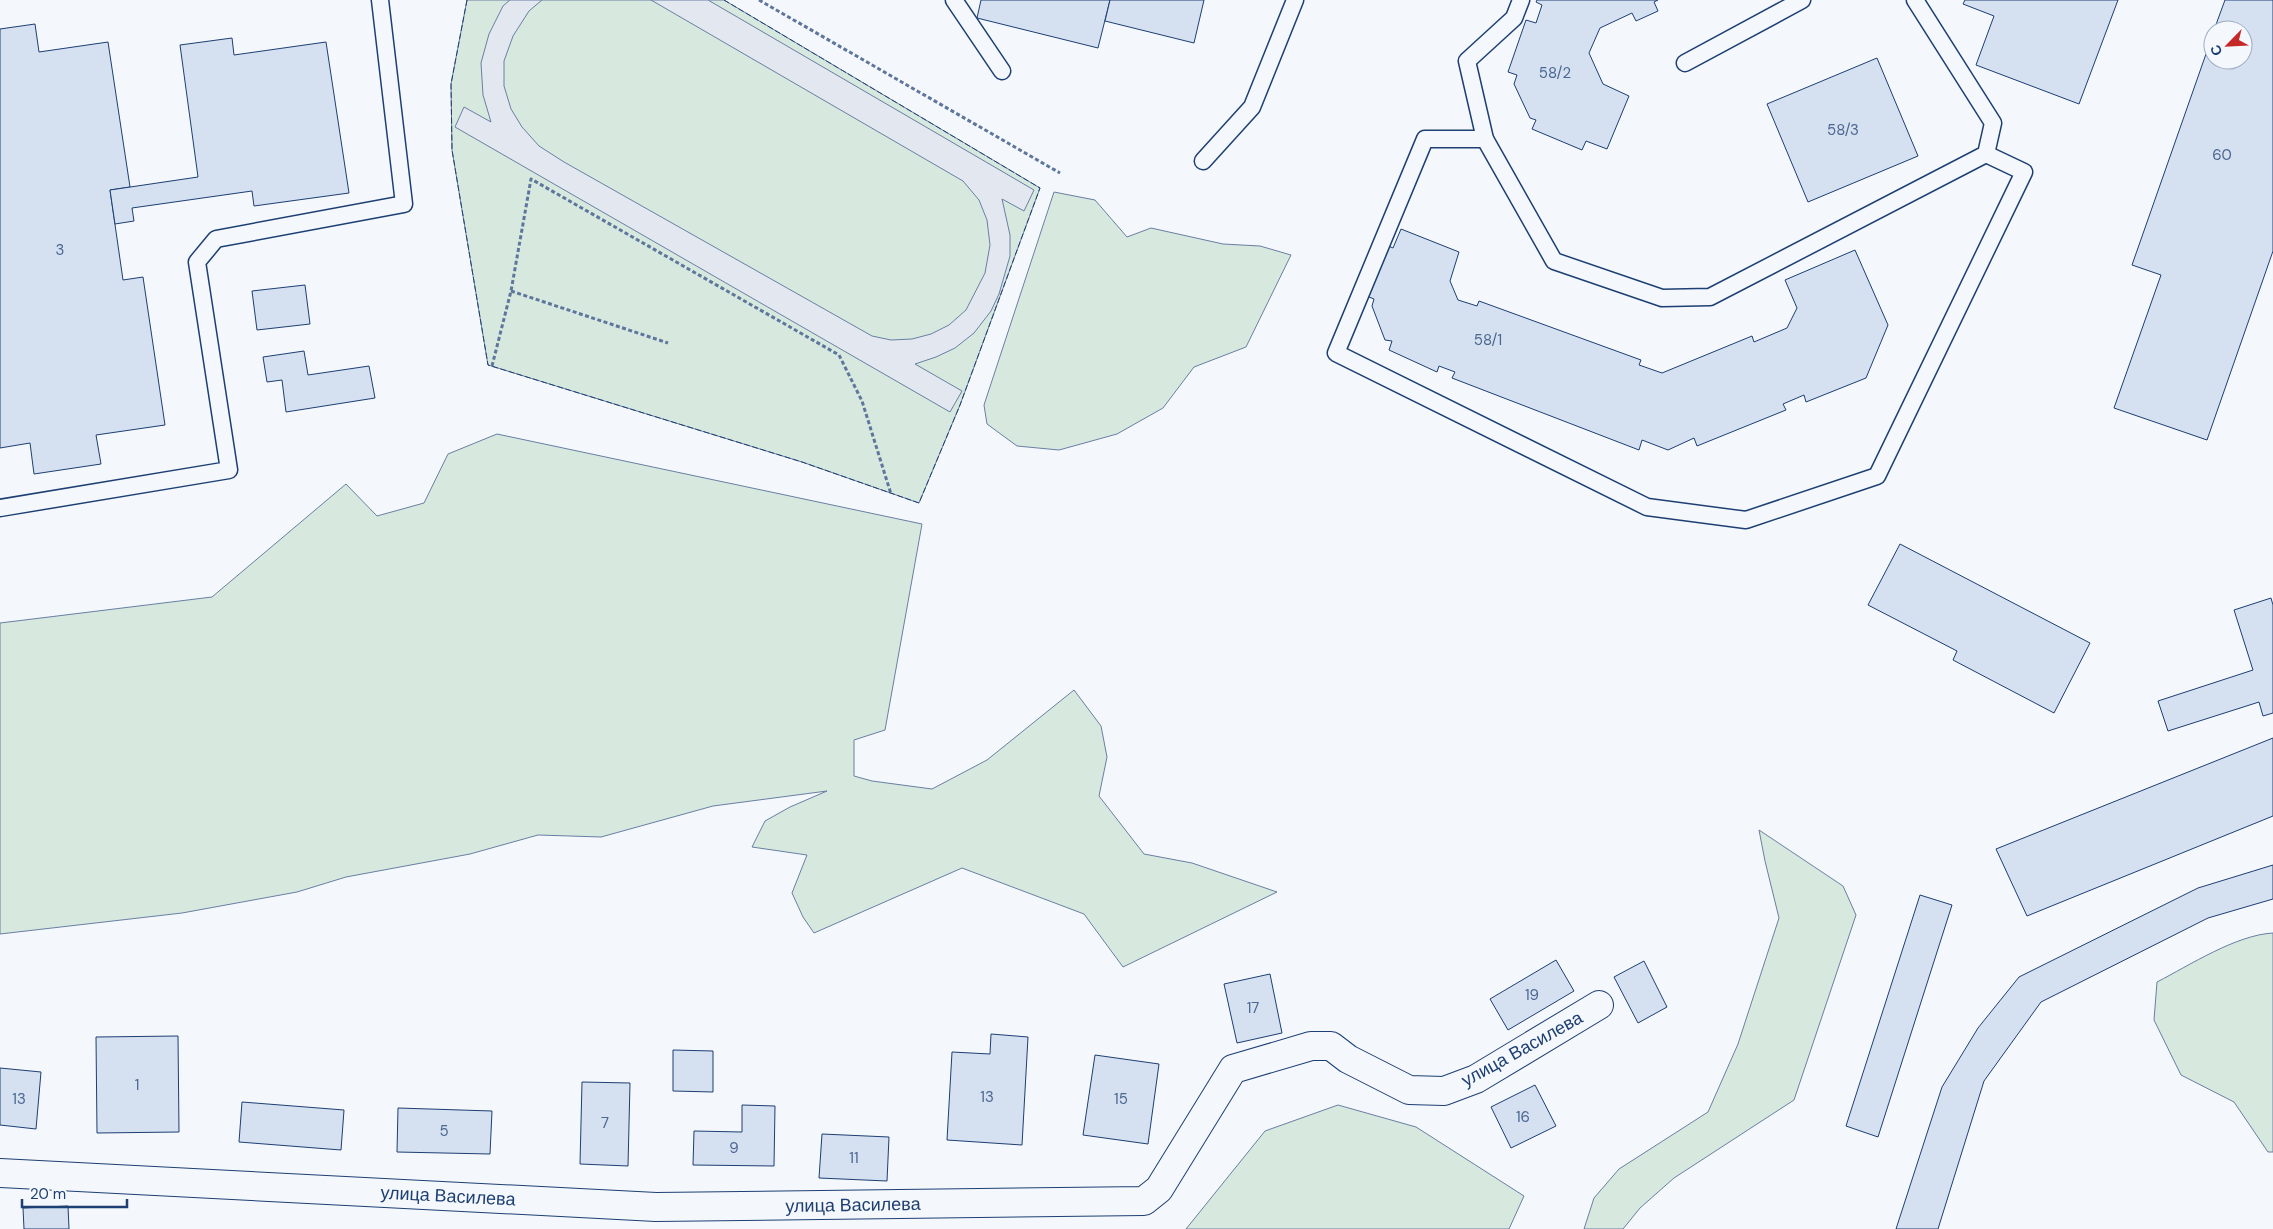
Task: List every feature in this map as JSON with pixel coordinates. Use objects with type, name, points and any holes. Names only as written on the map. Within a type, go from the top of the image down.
[{"type":"street","name":"улица Василева","points":[[0,1173],[656,1207],[1144,1201],[1159,1189],[1233,1069],[1311,1046],[1331,1046],[1348,1059],[1409,1090],[1444,1091],[1476,1078],[1599,1005]]},
{"type":"lane","points":[[0,508],[229,470],[197,262],[216,239],[404,204],[380,0]]},
{"type":"lane","points":[[954,0],[1002,71]]},
{"type":"lane","points":[[1203,161],[1252,107],[1295,0]]},
{"type":"lane","points":[[1521,0],[1514,18],[1467,60],[1485,139],[1554,261],[1662,298],[1710,297],[1986,154],[1993,123],[1915,0]]},
{"type":"lane","points":[[1685,63],[1802,0]]},
{"type":"lane","points":[[1485,139],[1425,139],[1336,353],[1647,508],[1746,520],[1876,476],[2024,172],[1986,154]]},
{"type":"path","points":[[759,0],[1060,173]]},
{"type":"path","points":[[492,366],[511,292],[531,179],[839,355],[862,401],[891,494]]},
{"type":"path","points":[[511,292],[668,344]]},
{"type":"shaded area","points":[[467,0],[724,0],[1040,188],[960,405],[919,503],[802,462],[488,365],[452,150],[451,84]]},
{"type":"shaded area","points":[[510,0],[542,0],[529,11],[513,36],[504,61],[504,86],[511,109],[522,127],[539,146],[564,162],[872,336],[891,340],[912,339],[931,334],[949,325],[966,310],[985,273],[990,245],[987,220],[979,200],[963,181],[651,0],[708,0],[1034,190],[1024,211],[1002,199],[1010,235],[1010,256],[999,294],[991,311],[974,333],[955,348],[915,364],[962,391],[950,412],[455,127],[464,107],[491,122],[483,95],[481,63],[489,34],[503,6]]},
{"type":"shaded area","points":[[1054,192],[1095,200],[1127,237],[1151,228],[1223,244],[1260,246],[1291,255],[1246,347],[1194,367],[1163,408],[1117,434],[1059,450],[1017,446],[987,424],[984,405]]},
{"type":"shaded area","points":[[497,434],[922,524],[885,730],[854,740],[854,776],[872,781],[932,789],[987,760],[1074,690],[1101,726],[1107,757],[1099,796],[1144,854],[1192,863],[1277,892],[1123,967],[1084,914],[962,868],[814,933],[803,917],[792,893],[807,855],[752,847],[765,821],[790,807],[827,791],[713,806],[601,837],[538,835],[470,854],[346,877],[297,892],[182,913],[0,934],[0,623],[212,597],[346,484],[377,516],[424,503],[448,454]]},
{"type":"shaded area","points":[[1759,830],[1843,886],[1856,915],[1794,1100],[1674,1178],[1640,1208],[1623,1229],[1584,1229],[1594,1198],[1619,1169],[1708,1112],[1738,1044],[1779,918]]},
{"type":"shaded area","points":[[2273,933],[2273,1152],[2268,1152],[2234,1102],[2181,1075],[2154,1020],[2157,982],[2229,945],[2244,939]]},
{"type":"shaded area","points":[[1338,1105],[1416,1127],[1524,1196],[1509,1229],[1186,1229],[1265,1131]]},
{"type":"building","points":[[981,0],[1110,0],[1098,48],[977,18]]},
{"type":"building","points":[[1110,0],[1204,0],[1194,43],[1105,21]]},
{"type":"building","points":[[1537,0],[1658,0],[1654,2],[1658,11],[1636,21],[1632,13],[1600,28],[1589,53],[1603,84],[1629,96],[1607,149],[1586,141],[1582,150],[1532,129],[1536,120],[1530,118],[1514,84],[1517,75],[1508,72],[1526,20],[1536,23],[1542,5],[1536,2]]},
{"type":"building","points":[[1965,0],[2118,0],[2079,104],[1976,65],[1994,16],[1963,4]]},
{"type":"building","points":[[2225,0],[2273,0],[2273,251],[2207,440],[2114,408],[2161,275],[2132,265],[2203,63],[2203,70],[2253,70],[2253,20],[2218,20]]},
{"type":"building","points":[[35,24],[39,52],[108,42],[130,187],[110,190],[123,280],[143,277],[165,425],[96,435],[101,464],[34,474],[30,443],[0,448],[0,29]]},
{"type":"building","points":[[232,38],[234,55],[326,42],[349,193],[254,206],[252,191],[132,208],[134,221],[115,224],[110,190],[198,177],[180,45]]},
{"type":"building","points":[[1877,58],[1918,156],[1808,202],[1767,104]]},
{"type":"building","points":[[1401,229],[1459,252],[1450,281],[1458,300],[1477,306],[1479,301],[1641,360],[1639,365],[1662,373],[1752,336],[1754,342],[1787,328],[1797,308],[1785,280],[1855,250],[1888,325],[1866,378],[1806,402],[1804,395],[1783,404],[1786,410],[1697,446],[1694,438],[1668,450],[1642,440],[1639,450],[1452,378],[1455,372],[1439,366],[1437,372],[1389,350],[1392,341],[1385,340],[1372,306],[1374,299],[1364,295],[1384,244],[1393,248]]},
{"type":"building","points":[[305,285],[310,324],[257,330],[252,291]]},
{"type":"building","points":[[304,351],[308,375],[369,366],[375,398],[286,412],[282,380],[267,382],[263,357]]},
{"type":"building","points":[[1900,544],[2090,643],[2054,713],[1953,660],[1957,651],[1868,605]]},
{"type":"building","points":[[2271,598],[2273,605],[2273,713],[2263,716],[2259,702],[2168,731],[2158,701],[2253,670],[2234,610]]},
{"type":"building","points":[[2273,738],[2273,816],[2027,916],[1996,849]]},
{"type":"building","points":[[2273,865],[2273,899],[2208,918],[2041,1002],[1984,1081],[1938,1229],[1896,1229],[1942,1087],[1978,1028],[2019,977],[2198,888]]},
{"type":"building","points":[[1920,895],[1952,905],[1878,1137],[1846,1126]]},
{"type":"building","points":[[1556,960],[1574,991],[1508,1030],[1490,999]]},
{"type":"building","points":[[1644,961],[1667,1007],[1638,1023],[1614,977]]},
{"type":"building","points":[[1270,974],[1282,1033],[1237,1043],[1224,984]]},
{"type":"building","points":[[991,1034],[1028,1037],[1022,1145],[947,1140],[952,1052],[990,1054]]},
{"type":"building","points":[[178,1036],[179,1132],[97,1133],[96,1037]]},
{"type":"building","points":[[673,1050],[713,1051],[713,1092],[673,1091]]},
{"type":"building","points":[[1095,1055],[1159,1064],[1148,1144],[1083,1135]]},
{"type":"building","points":[[0,1068],[41,1072],[36,1129],[0,1125]]},
{"type":"building","points":[[582,1082],[630,1083],[628,1166],[580,1164]]},
{"type":"building","points":[[1535,1085],[1556,1126],[1511,1148],[1491,1107]]},
{"type":"building","points":[[242,1102],[344,1110],[341,1150],[239,1142]]},
{"type":"building","points":[[742,1105],[775,1106],[774,1166],[693,1165],[694,1131],[742,1132]]},
{"type":"building","points":[[398,1108],[492,1111],[490,1154],[397,1152]]},
{"type":"building","points":[[822,1134],[889,1137],[887,1181],[819,1178]]},
{"type":"building","points":[[68,1206],[69,1229],[24,1229],[23,1208]]},
{"type":"fence","points":[[467,0],[451,84],[452,150],[488,365],[802,462],[919,503],[960,405],[1040,188],[724,0]]}]
